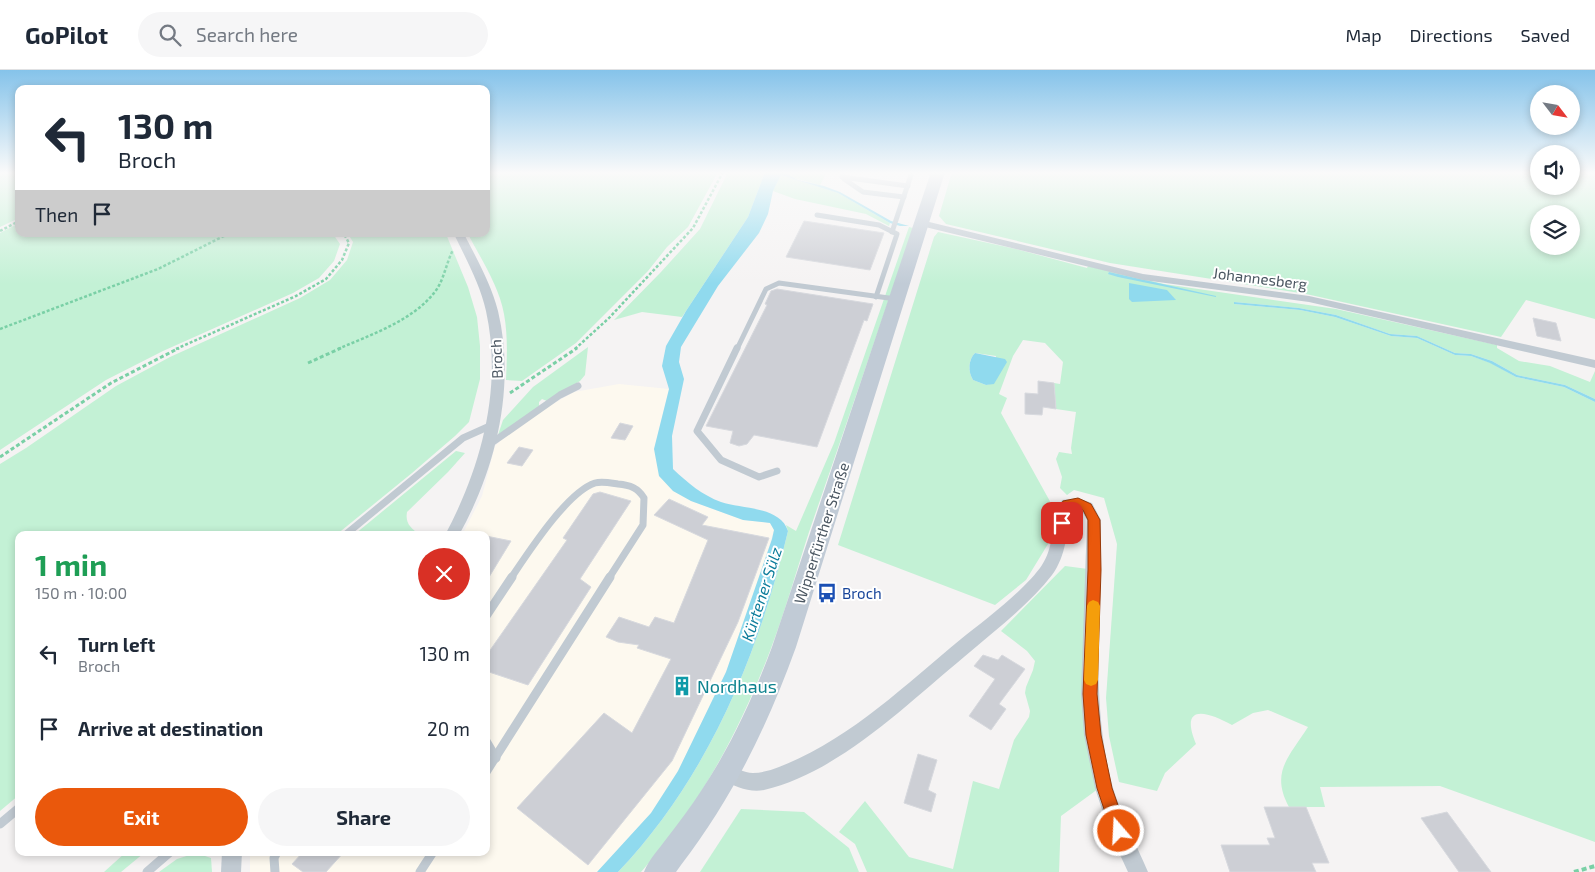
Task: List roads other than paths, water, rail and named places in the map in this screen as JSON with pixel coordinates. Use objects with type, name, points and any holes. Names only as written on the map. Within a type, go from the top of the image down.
[{"type":"main road","name":"Wipperfürther Straße","points":[[658,872],[685,839],[727,774],[751,729],[784,647],[926,209]]},
{"type":"street","name":"Johannesberg","points":[[921,223],[1143,276],[1318,301],[1595,364]]},
{"type":"street","name":"Broch","points":[[454,531],[466,508],[488,445],[496,400],[497,341],[492,310],[461,237]]},
{"type":"street","points":[[727,774],[755,782],[773,778],[843,745],[859,734],[991,624],[1048,570],[1056,552],[1064,510],[1067,504],[1078,503],[1087,507],[1094,520],[1090,694],[1093,735],[1104,788],[1119,831],[1138,872]]},
{"type":"street","points":[[231,872],[232,856]]},
{"type":"lane","points":[[892,230],[899,209]]},
{"type":"lane","points":[[817,215],[879,225],[897,234],[876,297]]},
{"type":"lane","points":[[777,471],[759,477],[721,460],[697,431],[766,289],[779,283],[896,300]]},
{"type":"lane","points":[[488,445],[560,395],[578,386]]},
{"type":"lane","points":[[350,531],[463,438],[492,425]]},
{"type":"lane","points":[[490,610],[534,546],[574,496],[595,483],[621,484],[636,488],[644,498],[643,525],[490,766]]},
{"type":"lane","points":[[490,748],[496,758]]},
{"type":"lane","points":[[0,824],[15,811]]},
{"type":"lane","points":[[147,872],[165,856]]},
{"type":"lane","points":[[275,856],[275,872]]},
{"type":"lane","points":[[420,872],[430,856]]},
{"type":"water","name":"Kürtener Sülz","points":[[751,209],[769,209],[759,233],[718,286],[681,347],[679,362],[684,379],[672,436],[673,469],[708,496],[721,502],[769,513],[784,523],[788,531],[762,623],[745,668],[726,713],[703,756],[678,797],[650,836],[618,872],[597,872],[651,813],[678,771],[726,672],[772,539],[774,530],[770,523],[743,520],[691,501],[673,491],[659,476],[654,449],[669,389],[662,366],[666,346],[686,311],[748,217]]},
{"type":"water","points":[[866,209],[871,209],[891,221],[909,226],[890,223]]},
{"type":"water","points":[[1109,272],[1216,297],[1118,277],[1108,274]]},
{"type":"water","points":[[1129,283],[1167,290],[1176,300],[1132,302],[1129,299]]},
{"type":"water","points":[[1234,302],[1299,308],[1336,315],[1390,334],[1417,336],[1455,353],[1471,354],[1492,361],[1517,375],[1565,385],[1595,399],[1595,402],[1564,387],[1516,377],[1490,363],[1471,356],[1455,355],[1417,338],[1391,336],[1335,317],[1300,310],[1234,304]]},
{"type":"water","points":[[975,353],[1005,359],[1007,362],[994,384],[986,385],[973,380],[969,366]]},
{"type":"place","name":"Broch","points":[[827,593]]},
{"type":"place","name":"Nordhaus","points":[[682,686]]}]
